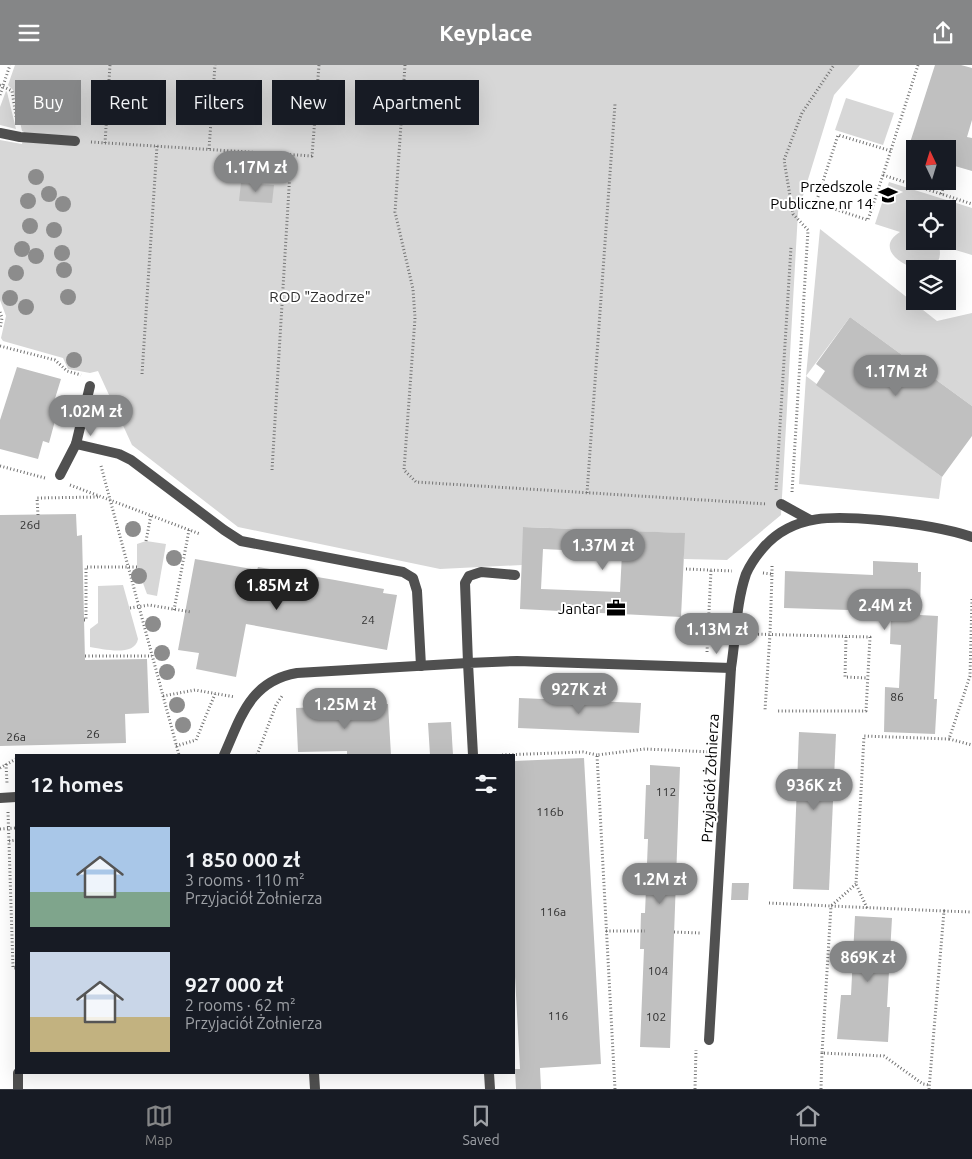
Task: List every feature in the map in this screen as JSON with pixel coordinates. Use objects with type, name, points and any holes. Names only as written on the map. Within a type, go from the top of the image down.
[{"type":"street","points":[[0,133],[20,137],[75,141]]},
{"type":"street","points":[[60,475],[76,444],[90,386]]},
{"type":"street","points":[[76,444],[118,454],[131,460],[241,541],[403,572],[413,578],[418,591],[421,665]]},
{"type":"street","points":[[778,502],[810,520]]},
{"type":"street","name":"Przyjaciół Żołnierza","points":[[709,1040],[732,668],[736,633],[747,573],[759,553],[773,537],[792,526],[810,520],[837,517],[892,521],[927,526],[972,537]]},
{"type":"street","points":[[473,754],[465,583],[469,576],[481,572],[515,575]]},
{"type":"street","points":[[224,754],[250,700],[260,689],[280,676],[421,665],[517,661],[732,668]]},
{"type":"street","points":[[0,797],[15,797]]},
{"type":"street","points":[[18,1074],[18,1089]]},
{"type":"street","points":[[314,1074],[315,1089]]},
{"type":"street","points":[[489,1074],[490,1089]]},
{"type":"path","points":[[0,95],[1,86],[10,65]]},
{"type":"path","points":[[105,143],[110,65]]},
{"type":"path","points":[[209,149],[214,65]]},
{"type":"path","points":[[75,141],[312,156],[320,65]]},
{"type":"path","points":[[405,65],[395,212],[413,289],[414,318],[404,470],[416,482],[768,504],[778,502],[791,247]]},
{"type":"path","points":[[791,509],[808,229],[793,213],[784,160],[802,113],[834,65]]},
{"type":"path","points":[[891,151],[838,135],[816,203],[868,220],[891,151],[918,65]]},
{"type":"path","points":[[1,86],[12,91],[20,137]]},
{"type":"path","points":[[587,493],[615,104]]},
{"type":"path","points":[[142,374],[157,146]]},
{"type":"path","points":[[272,470],[291,155]]},
{"type":"path","points":[[883,175],[972,204]]},
{"type":"path","points":[[941,194],[943,190]]},
{"type":"path","points":[[0,312],[2,318],[0,329]]},
{"type":"path","points":[[0,346],[55,360],[67,371],[87,377],[90,386]]},
{"type":"path","points":[[0,466],[50,479]]},
{"type":"path","points":[[104,481],[179,754]]},
{"type":"path","points":[[76,487],[203,535]]},
{"type":"path","points":[[38,515],[37,498],[103,497]]},
{"type":"path","points":[[146,541],[151,515]]},
{"type":"path","points":[[174,609],[189,530]]},
{"type":"path","points":[[772,557],[772,574]]},
{"type":"path","points":[[84,620],[86,620],[86,567],[137,567]]},
{"type":"path","points":[[706,667],[711,570]]},
{"type":"path","points":[[949,739],[970,676],[972,599]]},
{"type":"path","points":[[130,608],[149,605],[191,613]]},
{"type":"path","points":[[708,631],[870,637],[866,711],[777,711]]},
{"type":"path","points":[[846,637],[845,677],[868,678]]},
{"type":"path","points":[[85,657],[152,655]]},
{"type":"path","points":[[163,696],[195,690],[250,700]]},
{"type":"path","points":[[257,754],[276,705],[287,692]]},
{"type":"path","points":[[176,746],[196,741],[216,694]]},
{"type":"path","points":[[867,908],[856,884],[864,736],[949,739],[972,745]]},
{"type":"path","points":[[515,755],[583,752],[597,755],[645,749],[726,752]]},
{"type":"path","points":[[597,755],[614,1089]]},
{"type":"path","points":[[0,768],[15,760]]},
{"type":"path","points":[[0,829],[15,828]]},
{"type":"path","points":[[8,831],[13,968],[15,968]]},
{"type":"path","points":[[9,841],[15,840]]},
{"type":"path","points":[[821,1089],[832,906],[856,884]]},
{"type":"path","points":[[769,903],[972,912]]},
{"type":"path","points":[[822,1053],[884,1055],[929,1087],[944,911]]},
{"type":"path","points":[[606,931],[644,931]]},
{"type":"path","points":[[674,932],[716,934]]},
{"type":"path","points":[[695,1089],[696,1050]]},
{"type":"green space","name":"ROD \"Zaodrze\"","points":[[15,65],[860,65],[834,95],[798,212],[781,515],[727,560],[684,559],[681,533],[524,527],[522,565],[440,569],[238,527],[132,445],[98,371],[90,373],[68,369],[63,358],[3,341],[1,338],[6,316],[0,300],[0,140],[22,144],[24,132],[21,125],[81,125],[81,80],[15,80],[15,99],[13,90],[8,85]]},
{"type":"green space","points":[[6,91],[16,129],[0,125],[0,107]]},
{"type":"green space","points":[[846,98],[894,113],[883,145],[835,130]]},
{"type":"green space","points":[[889,182],[906,187],[906,190],[915,190],[946,200],[906,200],[906,250],[939,250],[938,260],[906,260],[906,264],[898,260],[891,251],[891,241],[900,232],[875,224]]},
{"type":"green space","points":[[956,203],[972,208],[972,255],[956,250]]},
{"type":"green space","points":[[820,229],[906,297],[906,310],[923,310],[937,321],[972,313],[972,406],[850,317],[806,376]]},
{"type":"green space","points":[[806,376],[942,477],[939,499],[799,484]]},
{"type":"green space","points":[[146,541],[166,544],[157,596],[147,594],[137,567],[137,544]]},
{"type":"green space","points":[[123,585],[138,639],[136,645],[118,651],[90,647],[90,629],[98,623],[98,586]]},
{"type":"building","points":[[935,65],[961,65],[972,68],[972,120],[967,137],[972,138],[972,171],[956,166],[956,140],[911,140]]},
{"type":"building","points":[[241,183],[274,185],[272,203],[239,201]]},
{"type":"building","points":[[850,317],[972,406],[972,436],[942,477],[816,385],[825,371],[816,364]]},
{"type":"building","points":[[17,367],[61,379],[53,405],[59,406],[49,443],[43,441],[38,459],[0,449],[0,420]]},
{"type":"building","points":[[76,514],[77,536],[82,535],[85,660],[147,659],[149,713],[125,714],[126,743],[0,746],[0,515]]},
{"type":"building","points":[[523,527],[685,533],[681,617],[520,609]],"holes":[[[543,549],[622,553],[620,592],[541,589]]]},
{"type":"building","points":[[195,559],[257,570],[258,567],[335,580],[384,589],[383,593],[397,595],[387,650],[246,624],[236,677],[196,669],[199,653],[178,650]]},
{"type":"building","points":[[873,561],[918,563],[918,572],[921,572],[920,615],[938,616],[934,699],[937,699],[935,734],[884,732],[885,687],[899,688],[901,645],[890,644],[891,614],[881,614],[881,611],[784,608],[785,571],[873,575]]},
{"type":"building","points":[[519,698],[641,703],[639,733],[518,728]]},
{"type":"building","points":[[388,704],[391,754],[347,754],[347,751],[298,752],[296,708]]},
{"type":"building","points":[[451,722],[453,754],[430,754],[428,723]]},
{"type":"building","points":[[799,732],[836,734],[829,890],[793,889]]},
{"type":"building","points":[[584,758],[601,1064],[540,1068],[541,1089],[516,1089],[515,1069],[520,1069],[515,976],[515,761]]},
{"type":"building","points":[[650,765],[680,767],[670,1048],[640,1047],[644,949],[640,949],[641,913],[645,913],[648,839],[644,839],[646,785],[650,785]]},
{"type":"building","points":[[732,883],[749,883],[748,900],[731,900]]},
{"type":"building","points":[[855,916],[892,918],[887,1007],[890,1007],[888,1042],[837,1039],[841,995],[851,995]]},
{"type":"place","name":"Przedszole Publiczne nr 14","points":[[888,195]]},
{"type":"place","name":"Jantar","points":[[616,608]]}]
